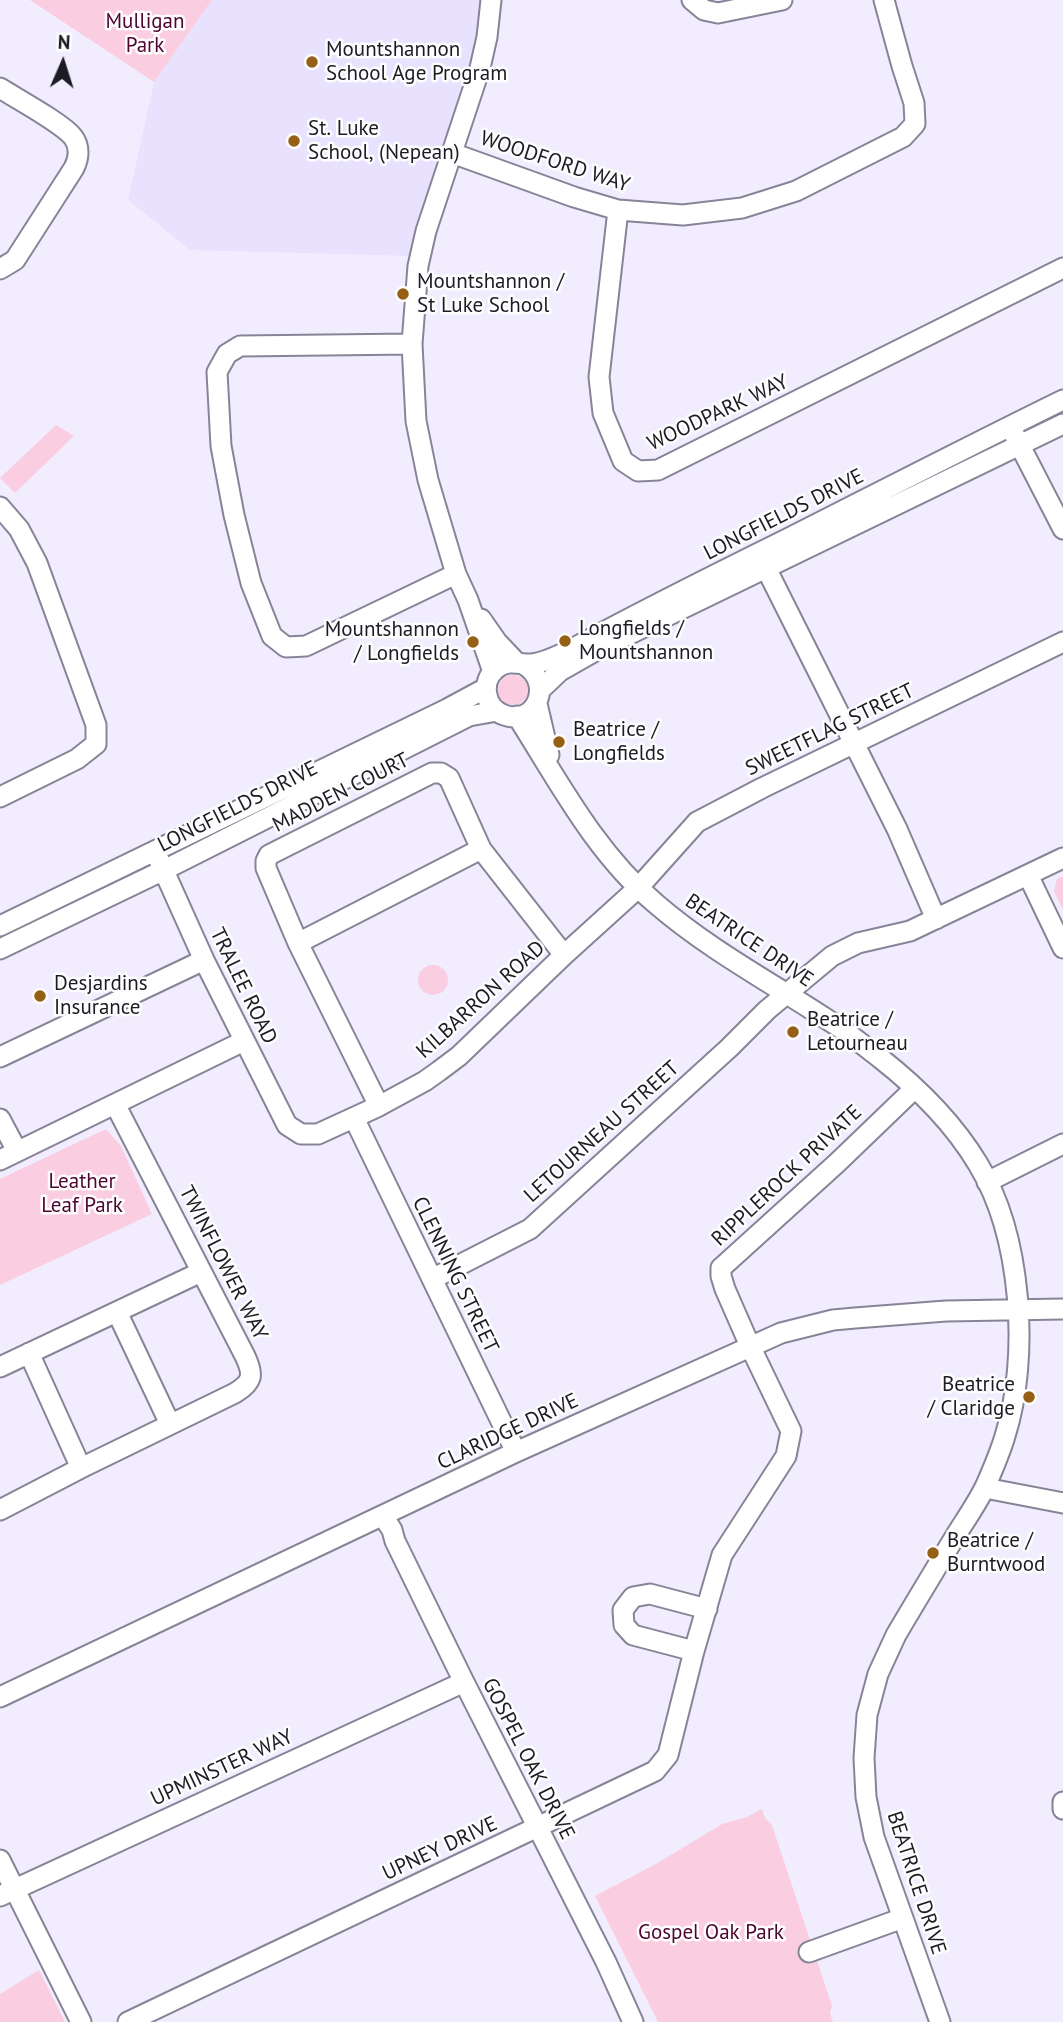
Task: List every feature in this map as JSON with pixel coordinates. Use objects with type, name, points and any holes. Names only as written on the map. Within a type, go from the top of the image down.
[{"type":"street","points":[[468,600],[489,680],[487,697],[497,711],[504,715],[517,716],[531,710],[539,696],[536,674],[519,663],[497,642],[468,600],[456,574],[428,480],[416,421],[412,344],[418,266],[426,231],[480,68],[491,0]]},
{"type":"street","points":[[692,0],[704,10],[719,13],[782,0]]},
{"type":"street","name":"WOODFORD WAY","points":[[452,153],[618,210],[683,215],[742,208],[796,191],[903,137],[915,124],[914,103],[884,0]]},
{"type":"street","points":[[0,88],[72,135],[78,150],[74,168],[15,260],[0,269]]},
{"type":"street","name":"WOODPARK WAY","points":[[618,210],[599,377],[603,413],[622,461],[638,471],[658,470],[1063,268]]},
{"type":"street","points":[[412,344],[240,346],[227,354],[217,372],[218,396],[221,446],[234,515],[251,583],[272,636],[286,647],[306,646],[456,574]]},
{"type":"street","name":"LONGFIELDS DRIVE","points":[[539,696],[560,671],[597,650],[1010,426],[1063,400]]},
{"type":"street","name":"LONGFIELDS DRIVE","points":[[519,663],[541,662],[559,655],[1063,424]]},
{"type":"street","points":[[1010,426],[1063,529]]},
{"type":"street","points":[[0,507],[19,529],[37,563],[96,725],[96,744],[77,759],[0,797]]},
{"type":"street","points":[[762,560],[897,830],[936,919]]},
{"type":"street","name":"SWEETFLAG STREET","points":[[638,887],[697,822],[1063,642]]},
{"type":"street","points":[[489,680],[501,665],[519,663]]},
{"type":"street","name":"LONGFIELDS DRIVE","points":[[0,926],[447,709],[489,680]]},
{"type":"street","name":"BEATRICE DRIVE","points":[[539,696],[553,773]]},
{"type":"street","name":"LONGFIELDS DRIVE","points":[[0,949],[164,870],[469,716],[497,711]]},
{"type":"street","name":"BEATRICE DRIVE","points":[[517,716],[580,818],[609,857],[638,887],[696,934],[786,995],[829,1020],[882,1059],[915,1088],[953,1130],[978,1164],[997,1204],[1011,1253],[1018,1309],[1018,1361],[1006,1435],[985,1489],[896,1635],[878,1674],[867,1715],[865,1736],[864,1779],[874,1837],[940,2022]]},
{"type":"street","name":"MADDEN COURT","points":[[380,1106],[298,943],[266,868],[269,855],[432,773],[441,773],[449,778],[481,849],[564,955]]},
{"type":"street","points":[[298,943],[481,849]]},
{"type":"street","name":"TRALEE ROAD","points":[[155,851],[204,960],[287,1125],[301,1134]]},
{"type":"street","name":"LETOURNEAU STREET","points":[[432,1279],[530,1229],[729,1048],[767,1010],[832,956],[858,943],[910,931],[1063,858]]},
{"type":"street","points":[[1028,876],[1063,948]]},
{"type":"street","name":"KILBARRON ROAD","points":[[301,1134],[317,1134],[380,1106],[425,1081],[459,1056],[638,887]]},
{"type":"street","points":[[0,1058],[204,960]]},
{"type":"street","points":[[0,1119],[9,1156],[244,1041]]},
{"type":"street","name":"RIPPLEROCK PRIVATE","points":[[750,1346],[725,1289],[721,1268],[915,1088]]},
{"type":"street","name":"TWINFLOWER WAY","points":[[0,1510],[235,1393],[248,1385],[250,1378],[251,1369],[115,1104]]},
{"type":"street","name":"CLENNING STREET","points":[[354,1118],[516,1452]]},
{"type":"street","points":[[987,1182],[1063,1144]]},
{"type":"street","points":[[0,1367],[201,1272]]},
{"type":"street","name":"CLARIDGE DRIVE","points":[[0,1697],[516,1452],[781,1333],[834,1320],[946,1311],[1063,1309]]},
{"type":"street","points":[[117,1312],[170,1424]]},
{"type":"street","name":"UPNEY DRIVE","points":[[128,2022],[655,1772],[668,1755],[722,1555],[786,1456],[791,1431],[750,1346]]},
{"type":"street","points":[[29,1353],[80,1468]]},
{"type":"street","points":[[985,1489],[1063,1503]]},
{"type":"street","name":"GOSPEL OAK DRIVE","points":[[383,1516],[537,1829],[606,1962],[633,2022]]},
{"type":"street","points":[[694,1651],[633,1635],[624,1625],[623,1610],[633,1597],[650,1594],[707,1609]]},
{"type":"street","name":"UPMINSTER WAY","points":[[7,1892],[464,1682]]},
{"type":"street","points":[[1063,1802],[1063,1809]]},
{"type":"street","points":[[0,1860],[7,1892],[81,2022]]},
{"type":"street","points":[[809,1952],[903,1918]]},
{"type":"shaded area","name":"St. Luke School, (Nepean)","points":[[212,0],[484,0],[478,46],[409,256],[190,250],[128,200],[154,82]]},
{"type":"green space","name":"Mulligan Park","points":[[30,0],[212,0],[154,82]]},
{"type":"green space","points":[[56,425],[74,436],[15,493],[0,478]]},
{"type":"green space","points":[[513,675],[524,679],[528,690],[524,701],[513,705],[502,701],[498,690],[502,679]]},
{"type":"green space","points":[[1063,876],[1063,910],[1054,891],[1057,879]]},
{"type":"green space","points":[[433,965],[444,969],[448,980],[444,991],[433,995],[422,991],[418,980],[422,969]]},
{"type":"green space","name":"Leather Leaf Park","points":[[106,1129],[121,1146],[152,1214],[0,1285],[0,1179]]},
{"type":"green space","name":"Gospel Oak Park","points":[[762,1809],[765,1818],[772,1825],[832,2006],[830,2013],[833,2022],[658,2022],[595,1896],[656,1864],[722,1824],[747,1817]]},
{"type":"green space","points":[[39,1970],[65,2022],[0,2022],[0,1994]]},
{"type":"place","name":"Mountshannon School Age Program","points":[[312,62]]},
{"type":"place","name":"St. Luke School, (Nepean)","points":[[294,141]]},
{"type":"place","name":"Mountshannon / St Luke School","points":[[403,294]]},
{"type":"place","name":"Longfields / Mountshannon","points":[[565,641]]},
{"type":"place","name":"Mountshannon / Longfields","points":[[473,642]]},
{"type":"place","name":"Beatrice / Longfields","points":[[559,742]]},
{"type":"place","name":"Desjardins Insurance","points":[[40,996]]},
{"type":"place","name":"Beatrice / Letourneau","points":[[793,1032]]},
{"type":"place","name":"Beatrice / Claridge","points":[[1029,1397]]},
{"type":"place","name":"Beatrice / Burntwood","points":[[933,1553]]}]
